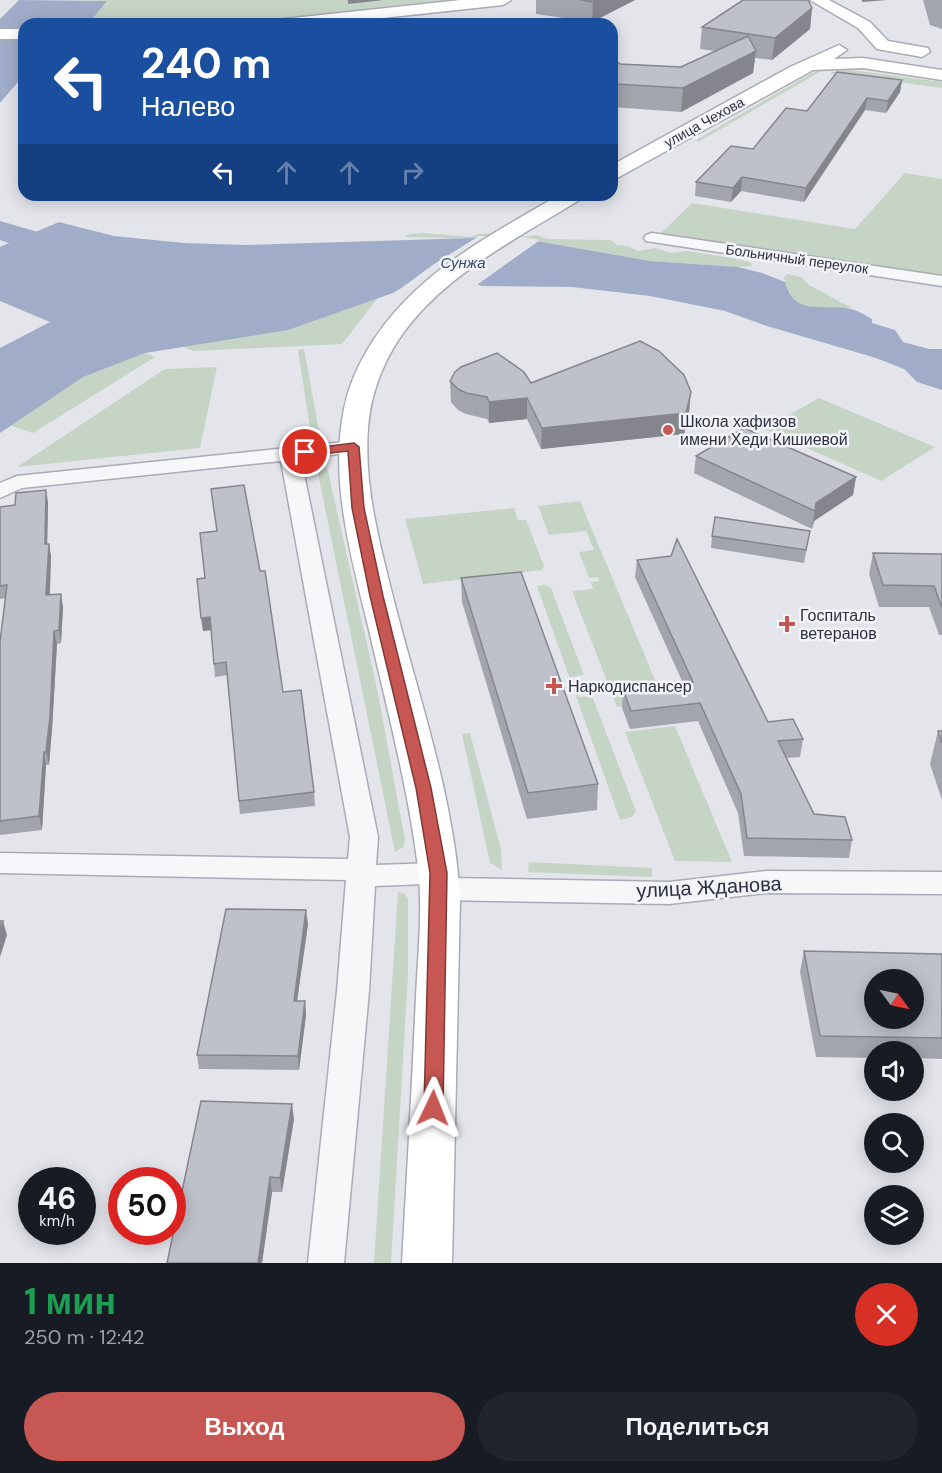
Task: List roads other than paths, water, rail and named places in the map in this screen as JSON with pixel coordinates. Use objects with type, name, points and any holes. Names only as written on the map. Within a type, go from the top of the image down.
[{"type":"main road","points":[[339,18],[503,0]]},
{"type":"main road","points":[[796,71],[827,63],[892,63],[903,59],[902,53],[879,43],[864,25],[850,17],[812,3]]},
{"type":"main road","points":[[812,3],[847,28],[853,35],[841,56],[863,63],[942,75]]},
{"type":"main road","points":[[0,34],[18,34]]},
{"type":"main road","points":[[796,71],[846,44],[864,44],[941,55]]},
{"type":"main road","name":"улица Чехова","points":[[618,170],[796,71]]},
{"type":"main road","points":[[426,1263],[437,1020],[439,881],[424,788],[358,508],[354,447],[357,407],[367,377],[386,342],[404,317],[436,284],[481,251],[564,201]]},
{"type":"street","name":"Больничный переулок","points":[[652,238],[942,281]]},
{"type":"street","points":[[0,492],[17,482],[354,447]]},
{"type":"street","points":[[290,454],[364,837],[353,991],[326,1263]]},
{"type":"street","name":"улица Жданова","points":[[0,863],[361,870],[374,876],[439,881],[669,893],[767,882],[942,883]]},
{"type":"water","points":[[19,0],[107,1],[93,18],[18,18],[18,82],[0,103],[0,19]]},
{"type":"water","name":"Сунжа","points":[[59,222],[114,236],[184,243],[244,245],[473,238],[531,240],[650,261],[738,267],[785,282],[789,293],[802,304],[855,310],[872,319],[872,323],[895,330],[903,342],[929,349],[942,349],[942,390],[917,382],[904,369],[876,358],[767,326],[725,311],[650,296],[572,287],[482,286],[467,281],[405,286],[393,293],[288,330],[145,353],[83,377],[0,433],[0,348],[50,322],[0,301],[0,247]]},
{"type":"waterway","points":[[0,230],[82,255]]},
{"type":"place","name":"Школа хафизов имени Хеди Кишиевой","points":[[668,430]]},
{"type":"place","name":"Госпиталь ветеранов","points":[[787,624]]},
{"type":"place","name":"Наркодиспансер","points":[[554,686]]}]
